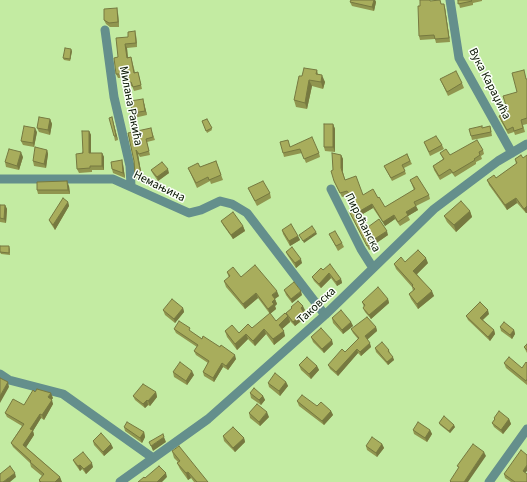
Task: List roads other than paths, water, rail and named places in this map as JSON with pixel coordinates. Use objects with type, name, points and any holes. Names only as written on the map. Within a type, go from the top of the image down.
[{"type":"street","name":"Вука Караџића","points":[[450,0],[459,58],[512,153]]},
{"type":"street","name":"Милана Ракића","points":[[105,30],[114,97],[130,166],[131,186]]},
{"type":"street","name":"Таковска","points":[[120,482],[208,419],[325,315],[434,209],[498,161],[527,144]]},
{"type":"street","name":"Немањина","points":[[0,179],[110,178],[131,186],[189,214],[220,201],[236,206],[247,213],[325,315]]},
{"type":"street","name":"Пироћанска","points":[[331,189],[361,249],[373,268]]},
{"type":"street","points":[[0,374],[9,380],[63,394],[153,458]]},
{"type":"street","points":[[489,482],[527,428]]}]
